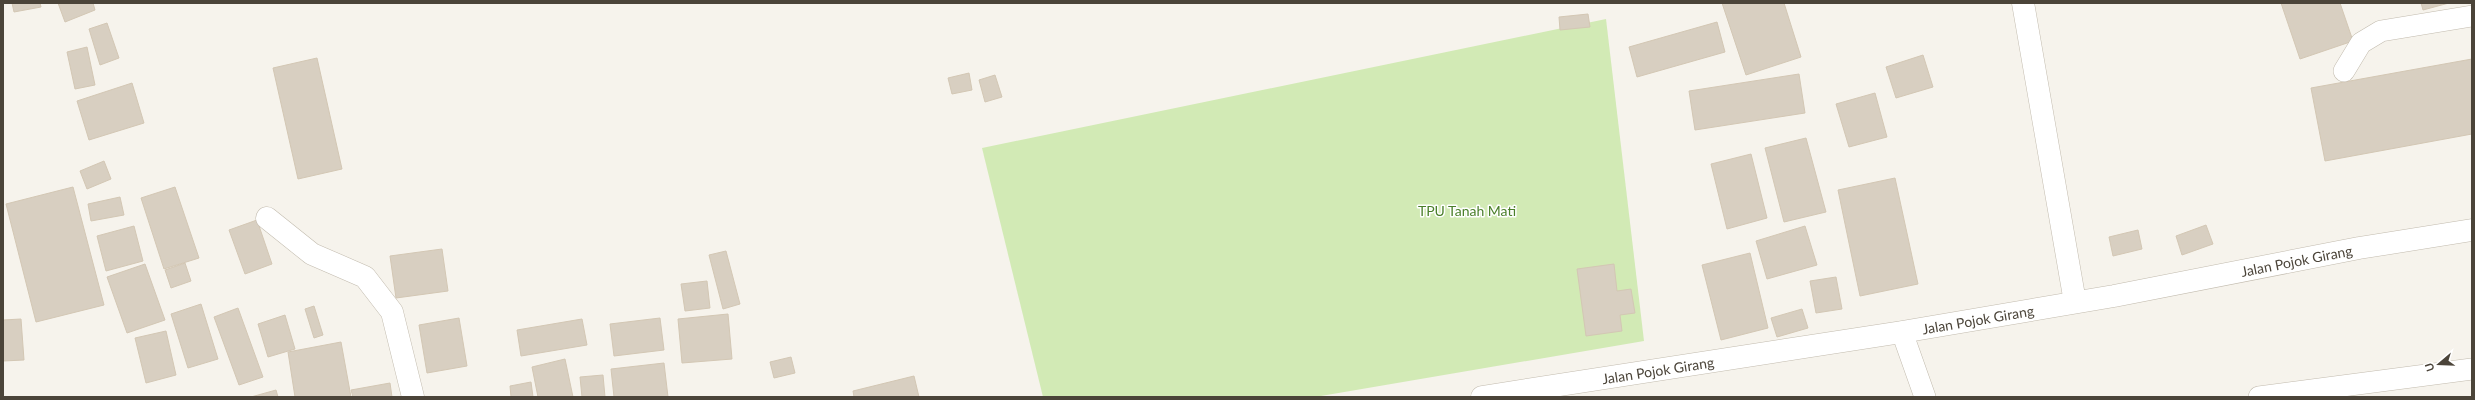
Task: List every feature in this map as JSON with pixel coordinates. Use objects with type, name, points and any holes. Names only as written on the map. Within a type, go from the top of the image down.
[{"type":"street","points":[[2023,3],[2075,302]]},
{"type":"street","points":[[267,218],[312,254],[365,277],[392,312],[413,397]]},
{"type":"street","name":"Jalan Pojok Girang","points":[[1482,397],[1902,332],[2075,302],[2359,248],[2472,230]]},
{"type":"lane","points":[[2344,71],[2361,43],[2381,31],[2472,16]]},
{"type":"lane","points":[[1902,332],[1925,397]]},
{"type":"lane","points":[[2259,397],[2472,369]]},
{"type":"green space","name":"TPU Tanah Mati","points":[[1606,19],[1644,341],[1315,397],[1043,397],[982,148]]},
{"type":"building","points":[[12,3],[40,3],[41,7],[14,12]]},
{"type":"building","points":[[58,3],[93,3],[95,10],[65,22]]},
{"type":"building","points":[[1722,3],[1784,3],[1801,57],[1746,75]]},
{"type":"building","points":[[2281,3],[2340,3],[2353,41],[2300,59]]},
{"type":"building","points":[[2421,3],[2449,3],[2423,10]]},
{"type":"building","points":[[1588,14],[1590,27],[1560,30],[1559,17]]},
{"type":"building","points":[[1717,22],[1725,52],[1637,77],[1629,47]]},
{"type":"building","points":[[107,23],[119,58],[100,65],[89,29]]},
{"type":"building","points":[[87,47],[95,85],[75,89],[67,52]]},
{"type":"building","points":[[1923,55],[1933,87],[1896,98],[1886,67]]},
{"type":"building","points":[[317,58],[342,169],[298,179],[273,68]]},
{"type":"building","points":[[2472,59],[2472,134],[2325,161],[2311,88]]},
{"type":"building","points":[[969,73],[972,90],[952,94],[948,78]]},
{"type":"building","points":[[1799,74],[1805,113],[1695,130],[1689,91]]},
{"type":"building","points":[[995,75],[1002,97],[985,102],[979,80]]},
{"type":"building","points":[[132,83],[144,123],[89,140],[77,101]]},
{"type":"building","points":[[1875,93],[1887,137],[1849,147],[1836,104]]},
{"type":"building","points":[[1806,138],[1826,212],[1784,222],[1765,148]]},
{"type":"building","points":[[1751,154],[1767,218],[1727,229],[1711,164]]},
{"type":"building","points":[[104,161],[111,179],[87,189],[80,171]]},
{"type":"building","points":[[1895,178],[1918,284],[1860,296],[1838,190]]},
{"type":"building","points":[[73,187],[104,305],[36,322],[6,204]]},
{"type":"building","points":[[175,187],[199,258],[164,269],[141,198]]},
{"type":"building","points":[[120,197],[124,215],[91,221],[88,204]]},
{"type":"building","points":[[257,220],[272,264],[245,274],[229,230]]},
{"type":"building","points":[[2206,225],[2213,244],[2182,255],[2176,236]]},
{"type":"building","points":[[134,226],[143,261],[106,271],[97,236]]},
{"type":"building","points":[[1805,226],[1817,265],[1767,279],[1756,241]]},
{"type":"building","points":[[2138,230],[2142,249],[2113,256],[2109,237]]},
{"type":"building","points":[[442,249],[448,291],[396,298],[390,256]]},
{"type":"building","points":[[726,251],[740,304],[723,309],[709,255]]},
{"type":"building","points":[[1750,253],[1768,328],[1721,340],[1702,265]]},
{"type":"building","points":[[185,263],[191,281],[171,288],[165,270]]},
{"type":"building","points":[[145,264],[165,320],[127,333],[107,277]]},
{"type":"building","points":[[1614,264],[1617,291],[1631,289],[1635,313],[1620,315],[1622,331],[1586,336],[1577,269]]},
{"type":"building","points":[[1836,277],[1842,309],[1816,313],[1810,281]]},
{"type":"building","points":[[707,281],[710,308],[685,311],[681,284]]},
{"type":"building","points":[[201,304],[218,359],[188,368],[171,314]]},
{"type":"building","points":[[314,306],[323,335],[314,338],[305,309]]},
{"type":"building","points":[[238,308],[263,377],[239,385],[214,317]]},
{"type":"building","points":[[1802,309],[1808,328],[1777,337],[1771,318]]},
{"type":"building","points":[[728,314],[732,359],[682,363],[678,319]]},
{"type":"building","points":[[285,315],[295,349],[268,357],[258,324]]},
{"type":"building","points":[[459,318],[467,366],[427,373],[419,325]]},
{"type":"building","points":[[660,318],[664,350],[614,356],[610,324]]},
{"type":"building","points":[[21,319],[24,360],[3,361],[3,320]]},
{"type":"building","points":[[582,319],[587,345],[521,356],[517,330]]},
{"type":"building","points":[[166,331],[176,375],[146,383],[135,338]]},
{"type":"building","points":[[341,342],[351,397],[295,397],[288,352]]},
{"type":"building","points":[[791,357],[795,373],[774,378],[770,362]]},
{"type":"building","points":[[565,359],[573,397],[538,397],[532,367]]},
{"type":"building","points":[[664,363],[668,397],[614,397],[611,369]]},
{"type":"building","points":[[603,375],[605,397],[582,397],[580,377]]},
{"type":"building","points":[[914,376],[919,397],[854,397],[853,391]]},
{"type":"building","points":[[531,382],[533,397],[511,397],[510,386]]},
{"type":"building","points":[[390,383],[392,397],[353,397],[351,390]]},
{"type":"building","points":[[276,390],[278,397],[251,397]]}]
